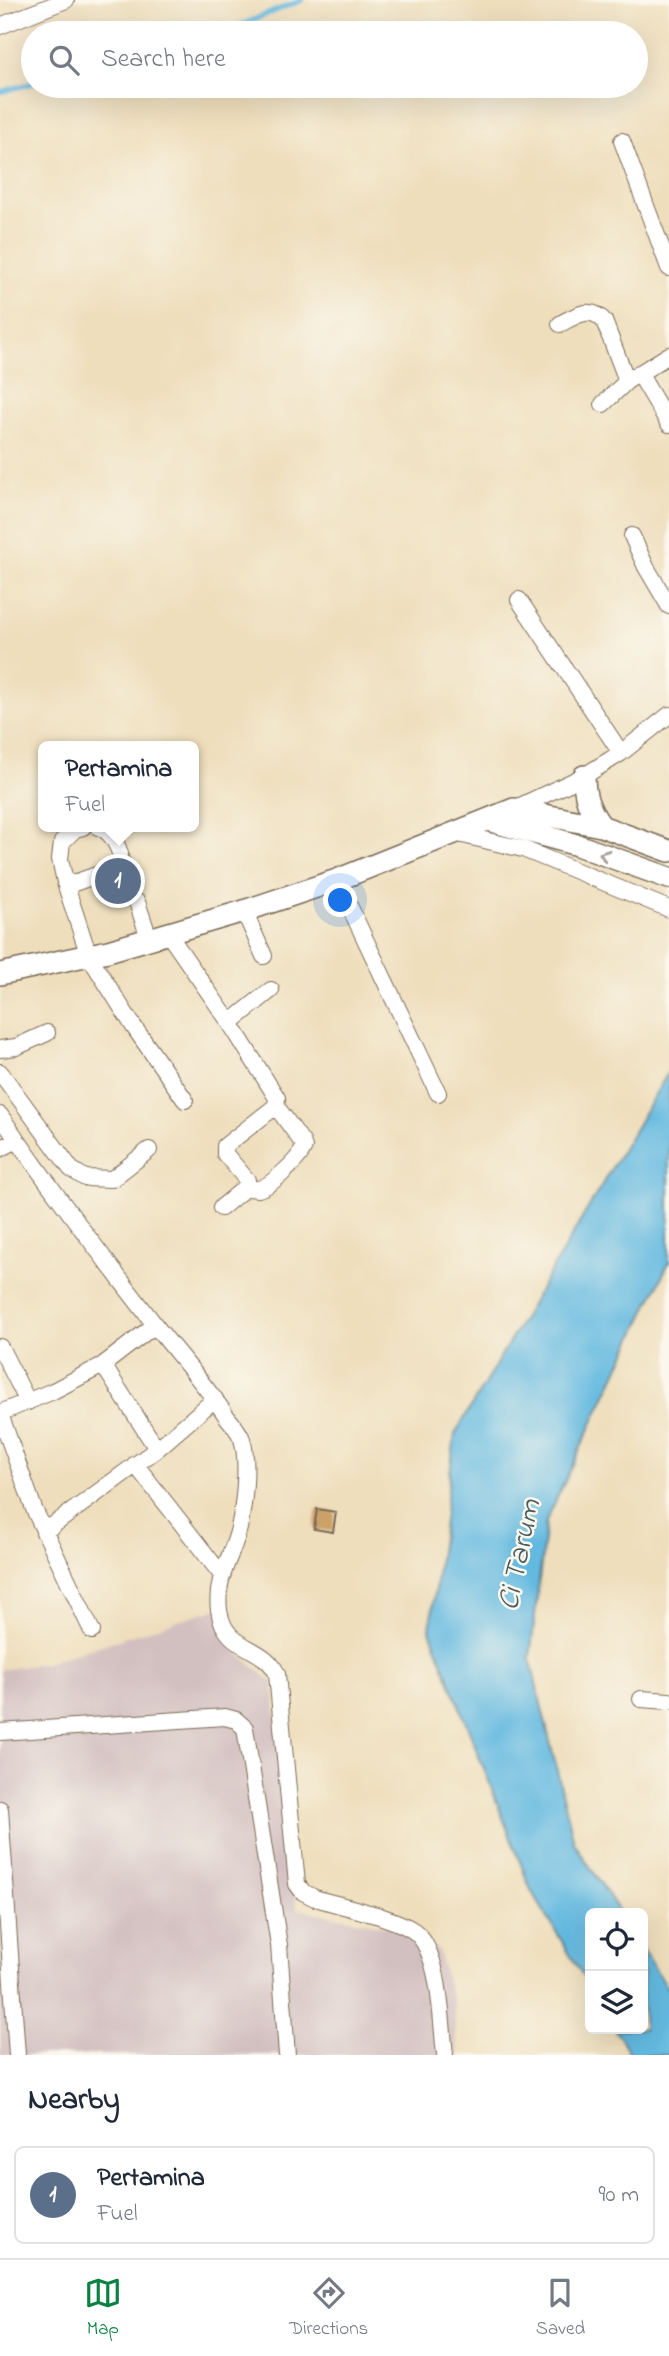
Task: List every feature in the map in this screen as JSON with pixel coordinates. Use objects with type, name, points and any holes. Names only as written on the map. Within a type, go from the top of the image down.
[{"type":"main road","points":[[584,776],[584,794],[590,811],[601,826]]},
{"type":"main road","points":[[0,974],[89,956],[244,911],[338,880],[514,809],[601,826],[669,851]]},
{"type":"main road","points":[[487,820],[577,845],[669,878]]},
{"type":"street","points":[[0,26],[66,0]]},
{"type":"street","points":[[622,141],[669,268]]},
{"type":"street","points":[[560,324],[580,313],[600,316],[633,377],[669,424]]},
{"type":"street","points":[[603,404],[633,377],[669,355]]},
{"type":"street","points":[[632,536],[646,567],[669,606]]},
{"type":"street","points":[[519,600],[621,752]]},
{"type":"street","points":[[514,809],[584,776],[669,715]]},
{"type":"street","points":[[73,832],[62,842],[60,849],[66,886],[89,956],[185,1100]]},
{"type":"street","points":[[66,886],[122,859],[113,838],[107,832]]},
{"type":"street","points":[[454,834],[523,849],[669,909]]},
{"type":"street","points":[[338,880],[438,1093]]},
{"type":"street","points":[[137,902],[158,935],[230,1023],[277,1098],[276,1106],[304,1147],[302,1155],[266,1185],[257,1189],[246,1187]]},
{"type":"street","points":[[244,911],[264,956]]},
{"type":"street","points":[[230,1023],[271,990]]},
{"type":"street","points":[[0,1049],[16,1047],[47,1033]]},
{"type":"street","points":[[0,1072],[71,1169],[85,1178],[112,1179],[149,1150]]},
{"type":"street","points":[[221,1208],[246,1187],[247,1180],[224,1149],[225,1146],[276,1106]]},
{"type":"street","points":[[0,1115],[242,1438],[246,1471],[239,1529],[221,1574],[219,1610],[226,1631],[240,1644],[274,1665],[277,1674],[297,1884],[303,1892],[315,1898],[400,1924],[414,1931],[426,1944],[433,1961],[445,2055]]},
{"type":"street","points":[[0,1149],[17,1140]]},
{"type":"street","points":[[92,1631],[21,1479],[0,1414],[103,1364],[155,1325]]},
{"type":"street","points":[[0,1348],[28,1402]]},
{"type":"street","points":[[103,1364],[157,1449]]},
{"type":"street","points":[[44,1532],[157,1449],[215,1399]]},
{"type":"street","points":[[135,1464],[221,1574]]},
{"type":"street","points":[[641,1699],[669,1701]]},
{"type":"street","points":[[0,1732],[225,1717],[236,1720],[245,1728],[279,1945],[287,2055]]},
{"type":"street","points":[[0,1809],[17,2055]]},
{"type":"shaded area","points":[[221,1607],[228,1645],[273,1683],[297,1909],[412,1931],[438,1950],[453,2003],[458,2055],[0,2055],[0,1670],[46,1663]]},
{"type":"water","name":"Ci Tarum","points":[[669,1071],[669,1262],[546,1521],[530,1658],[574,1842],[617,1908],[585,1908],[585,1980],[531,1890],[430,1630],[455,1434]]},
{"type":"water","points":[[648,1958],[669,1991],[669,2055],[631,2055],[618,2034],[648,2034]]},
{"type":"building","points":[[317,1509],[336,1512],[333,1532],[314,1529]]},
{"type":"waterway","points":[[250,21],[302,0]]},
{"type":"waterway","points":[[0,92],[21,86]]},
{"type":"tunnel","points":[[120,853],[137,902]]},
{"type":"place","name":"Pertamina","points":[[118,881]]}]
